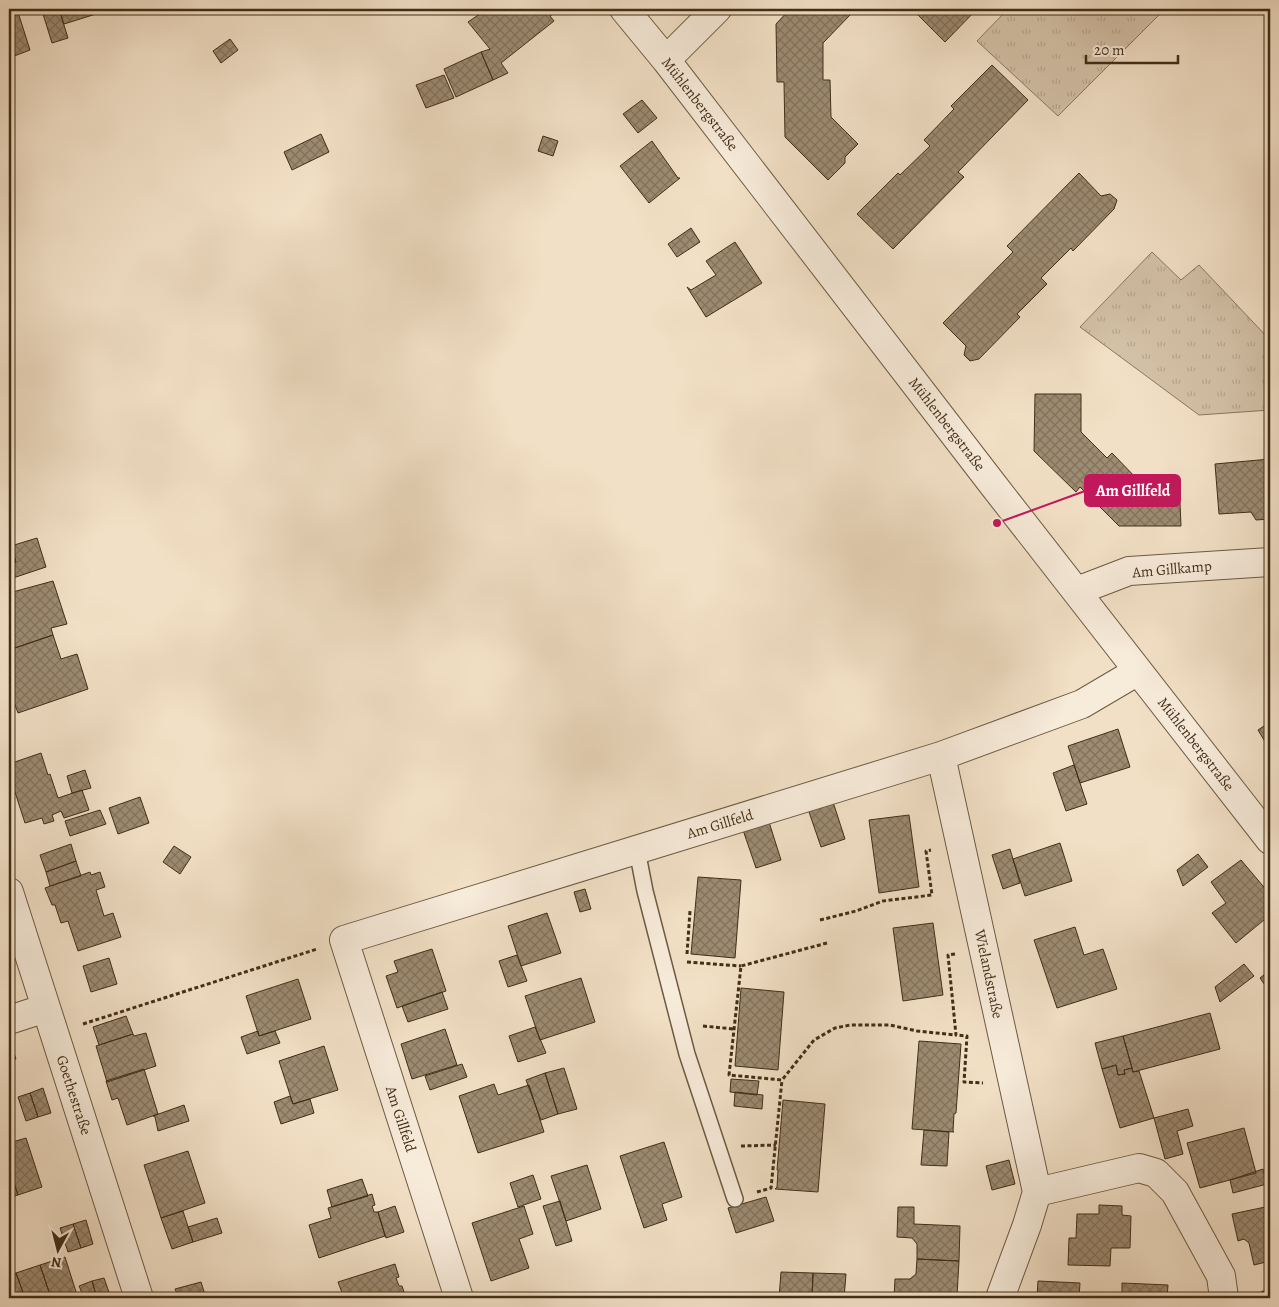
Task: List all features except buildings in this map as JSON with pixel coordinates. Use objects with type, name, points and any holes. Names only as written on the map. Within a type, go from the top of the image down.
[{"type":"street","name":"Mühlenbergstraße","points":[[624,9],[666,60],[1270,840]]},
{"type":"street","points":[[666,60],[717,9]]},
{"type":"street","name":"Am Gillkamp","points":[[1078,591],[1129,572],[1270,562]]},
{"type":"street","name":"Am Gillfeld","points":[[459,1298],[344,940],[941,756],[1082,704],[1138,671]]},
{"type":"street","name":"Wielandstraße","points":[[941,756],[1037,1192],[1000,1298]]},
{"type":"street","name":"Goethestraße","points":[[9,892],[139,1298]]},
{"type":"street","points":[[9,1020],[50,1020]]},
{"type":"street","points":[[1037,1192],[1139,1168],[1156,1173],[1175,1192],[1221,1276],[1224,1298]]},
{"type":"lane","points":[[637,850],[645,891],[687,1054],[735,1199]]},
{"type":"path","points":[[820,920],[856,911],[883,901],[932,895],[926,850],[960,845]]},
{"type":"path","points":[[690,911],[686,962],[741,966],[827,943]]},
{"type":"path","points":[[50,1020],[344,940]]},
{"type":"path","points":[[956,1035],[948,955],[984,952]]},
{"type":"path","points":[[741,966],[730,1075],[782,1080]]},
{"type":"path","points":[[735,1199],[771,1188],[782,1080],[814,1040],[835,1028],[850,1025],[890,1025],[916,1031],[967,1036],[964,1082],[1013,1085]]},
{"type":"path","points":[[717,1146],[776,1145]]},
{"type":"green space","points":[[1008,9],[1165,9],[1058,116],[977,41]]},
{"type":"green space","points":[[1152,252],[1181,280],[1199,265],[1270,340],[1270,410],[1199,415],[1080,327]]},
{"type":"place","name":"Am Gillfeld","points":[[997,523]]}]
